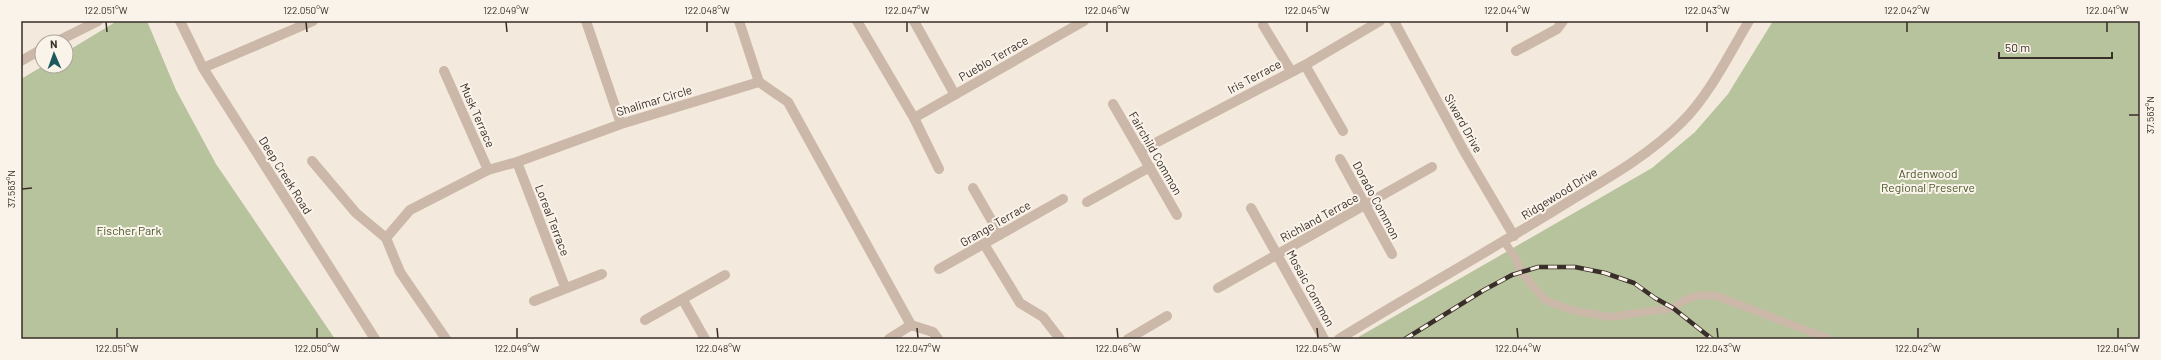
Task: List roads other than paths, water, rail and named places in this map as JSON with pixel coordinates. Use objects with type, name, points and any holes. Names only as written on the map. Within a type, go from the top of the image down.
[{"type":"street","points":[[72,34],[98,21]]},
{"type":"street","name":"Deep Creek Road","points":[[180,21],[203,68],[376,339]]},
{"type":"street","points":[[203,68],[313,21]]},
{"type":"street","points":[[586,21],[621,124]]},
{"type":"street","points":[[739,21],[759,82],[788,102],[911,325],[933,332],[938,339]]},
{"type":"street","points":[[858,21],[914,118],[939,169]]},
{"type":"street","points":[[914,21],[955,95]]},
{"type":"street","name":"Pueblo Terrace","points":[[914,118],[1084,21]]},
{"type":"street","name":"Iris Terrace","points":[[1140,151],[1305,65],[1380,21]]},
{"type":"street","name":"Siward Drive","points":[[1394,21],[1464,151],[1514,236]]},
{"type":"street","points":[[1516,51],[1557,29],[1563,21]]},
{"type":"street","name":"Ridgewood Drive","points":[[1339,339],[1418,290],[1514,236],[1643,156],[1683,121],[1708,88],[1749,21]]},
{"type":"street","points":[[1263,25],[1291,71]]},
{"type":"street","points":[[21,61],[34,54]]},
{"type":"street","points":[[1305,65],[1343,131]]},
{"type":"street","name":"Musk Terrace","points":[[444,70],[488,170]]},
{"type":"street","name":"Shalimar Circle","points":[[386,238],[410,210],[488,170],[517,162],[621,124],[759,82]]},
{"type":"street","name":"Fairchild Common","points":[[1113,104],[1177,215]]},
{"type":"street","name":"Dorado Common","points":[[1340,159],[1392,254]]},
{"type":"street","points":[[312,161],[356,213],[386,238],[400,272],[446,339]]},
{"type":"street","name":"Loreal Terrace","points":[[517,162],[565,287]]},
{"type":"street","points":[[1087,202],[1150,167]]},
{"type":"street","name":"Richland Terrace","points":[[1218,288],[1432,167]]},
{"type":"street","points":[[973,188],[1000,235]]},
{"type":"street","name":"Grange Terrace","points":[[939,269],[1063,199]]},
{"type":"street","name":"Mosaic Common","points":[[1251,208],[1324,339]]},
{"type":"street","points":[[984,244],[1020,302],[1043,316],[1060,339]]},
{"type":"street","points":[[534,301],[565,287],[602,274]]},
{"type":"street","points":[[644,320],[683,300],[725,275]]},
{"type":"street","points":[[683,300],[705,339]]},
{"type":"street","points":[[1128,339],[1166,316]]},
{"type":"street","points":[[889,339],[911,325]]},
{"type":"lane","points":[[1504,241],[1516,259],[1521,272],[1545,300],[1571,310],[1610,317],[1673,308],[1683,301],[1699,295],[1717,296],[1828,339]]},
{"type":"railway","points":[[1405,339],[1484,290],[1512,275],[1538,267],[1575,267],[1605,273],[1634,283],[1655,298],[1673,308],[1712,339]]},
{"type":"park label","name":"Ardenwood Regional Preserve","points":[[1928,180]]},
{"type":"park label","name":"Fischer Park","points":[[129,230]]}]
